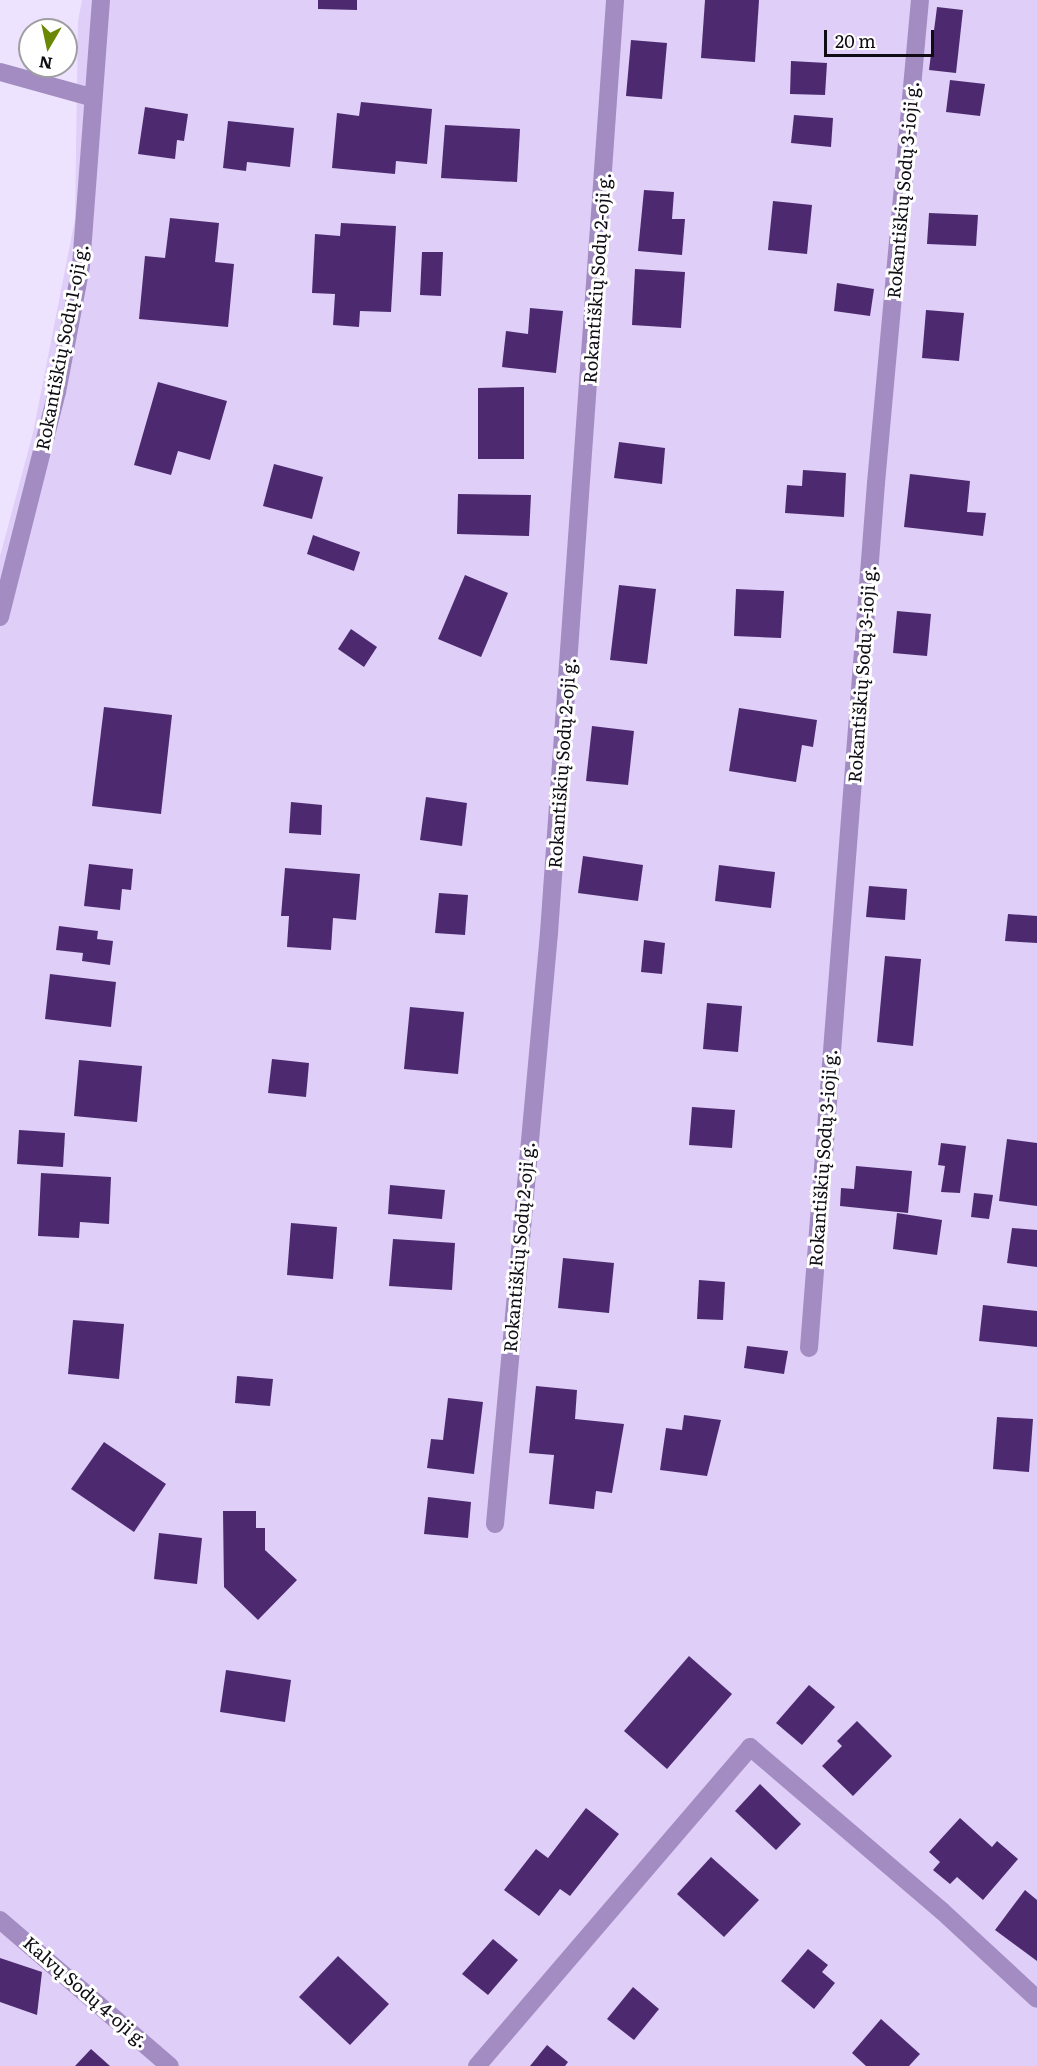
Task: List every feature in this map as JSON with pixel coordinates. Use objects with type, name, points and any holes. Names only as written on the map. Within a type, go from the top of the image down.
[{"type":"street","name":"Rokantiškių Sodų 1-oji g.","points":[[0,617],[57,392],[81,266],[91,97],[101,0]]},
{"type":"street","name":"Rokantiškių Sodų 2-oji g.","points":[[495,1524],[549,933],[615,0]]},
{"type":"street","name":"Rokantiškių Sodų 3-ioji g.","points":[[808,1348],[876,483],[920,0]]},
{"type":"street","points":[[0,72],[91,97]]},
{"type":"street","points":[[477,2066],[750,1747],[942,1911],[1037,1999]]},
{"type":"street","name":"Kalvų Sodų 4-oji g.","points":[[0,1920],[170,2066]]},
{"type":"shaded area","points":[[82,0],[1037,0],[1037,2066],[0,2066],[0,556],[33,433],[75,219],[78,21]]},
{"type":"building","points":[[318,0],[357,0],[357,10],[318,9]]},
{"type":"building","points":[[705,0],[759,0],[755,62],[701,58]]},
{"type":"building","points":[[937,7],[963,10],[956,73],[929,70]]},
{"type":"building","points":[[631,40],[667,43],[662,99],[626,96]]},
{"type":"building","points":[[791,61],[827,63],[825,95],[790,94]]},
{"type":"building","points":[[950,80],[985,84],[980,116],[946,112]]},
{"type":"building","points":[[361,102],[432,109],[427,164],[396,161],[395,174],[332,168],[337,113],[359,116]]},
{"type":"building","points":[[145,107],[188,114],[184,141],[177,140],[175,159],[138,154]]},
{"type":"building","points":[[794,115],[833,118],[831,147],[791,143]]},
{"type":"building","points":[[228,121],[294,128],[290,167],[247,162],[246,171],[223,168]]},
{"type":"building","points":[[445,125],[520,129],[517,182],[441,178]]},
{"type":"building","points":[[644,190],[674,192],[672,219],[685,219],[682,255],[638,251]]},
{"type":"building","points":[[773,201],[812,205],[807,254],[768,250]]},
{"type":"building","points":[[929,213],[978,215],[976,246],[927,244]]},
{"type":"building","points":[[170,218],[219,223],[215,262],[234,264],[228,327],[139,319],[145,256],[165,258]]},
{"type":"building","points":[[341,223],[396,226],[391,312],[360,311],[359,327],[333,325],[335,294],[312,293],[315,234],[340,236]]},
{"type":"building","points":[[422,252],[443,252],[441,296],[420,295]]},
{"type":"building","points":[[635,269],[685,272],[681,328],[632,325]]},
{"type":"building","points":[[837,283],[874,289],[870,316],[834,311]]},
{"type":"building","points":[[530,308],[563,311],[556,373],[502,367],[506,331],[528,334]]},
{"type":"building","points":[[926,310],[964,313],[959,361],[922,358]]},
{"type":"building","points":[[158,382],[227,401],[210,460],[178,451],[171,475],[134,465]]},
{"type":"building","points":[[524,387],[524,459],[478,459],[478,388]]},
{"type":"building","points":[[619,442],[665,448],[662,484],[614,478]]},
{"type":"building","points":[[274,464],[323,477],[312,519],[263,506]]},
{"type":"building","points":[[803,470],[846,473],[844,517],[785,513],[787,485],[802,486]]},
{"type":"building","points":[[910,474],[970,481],[967,512],[986,513],[983,536],[904,527]]},
{"type":"building","points":[[458,494],[531,495],[529,536],[457,534]]},
{"type":"building","points":[[313,535],[360,552],[354,571],[307,554]]},
{"type":"building","points":[[465,575],[508,593],[481,657],[438,639]]},
{"type":"building","points":[[619,585],[656,589],[647,664],[610,660]]},
{"type":"building","points":[[736,589],[784,591],[781,638],[734,636]]},
{"type":"building","points":[[897,611],[931,614],[927,656],[893,653]]},
{"type":"building","points":[[351,629],[377,647],[364,667],[338,649]]},
{"type":"building","points":[[104,707],[172,715],[161,814],[92,806]]},
{"type":"building","points":[[739,708],[817,720],[813,747],[802,745],[796,782],[729,771]]},
{"type":"building","points":[[592,726],[634,731],[628,785],[586,781]]},
{"type":"building","points":[[426,797],[467,803],[462,846],[420,840]]},
{"type":"building","points":[[291,802],[322,805],[321,835],[289,833]]},
{"type":"building","points":[[583,856],[643,865],[638,901],[578,893]]},
{"type":"building","points":[[89,864],[133,869],[131,890],[122,889],[120,910],[84,906]]},
{"type":"building","points":[[719,865],[775,872],[771,908],[715,901]]},
{"type":"building","points":[[285,868],[360,874],[356,920],[333,918],[331,950],[287,947],[289,916],[281,916]]},
{"type":"building","points":[[869,886],[907,889],[905,920],[866,917]]},
{"type":"building","points":[[439,893],[468,895],[465,935],[435,933]]},
{"type":"building","points":[[1008,914],[1037,916],[1037,943],[1005,941]]},
{"type":"building","points":[[59,926],[98,931],[97,939],[113,941],[110,965],[82,961],[83,953],[56,950]]},
{"type":"building","points":[[644,940],[665,943],[662,974],[641,972]]},
{"type":"building","points":[[885,956],[921,959],[913,1046],[877,1042]]},
{"type":"building","points":[[50,974],[116,982],[111,1027],[45,1019]]},
{"type":"building","points":[[707,1003],[742,1006],[738,1052],[703,1049]]},
{"type":"building","points":[[410,1007],[464,1012],[458,1074],[404,1069]]},
{"type":"building","points":[[272,1059],[309,1063],[306,1097],[268,1093]]},
{"type":"building","points":[[79,1060],[142,1066],[137,1122],[74,1116]]},
{"type":"building","points":[[692,1107],[735,1110],[732,1148],[689,1145]]},
{"type":"building","points":[[19,1130],[65,1133],[63,1167],[17,1164]]},
{"type":"building","points":[[1007,1139],[1037,1143],[1037,1206],[999,1201]]},
{"type":"building","points":[[941,1143],[966,1146],[960,1193],[941,1192],[945,1166],[938,1165]]},
{"type":"building","points":[[856,1166],[912,1171],[908,1213],[840,1206],[841,1188],[854,1189]]},
{"type":"building","points":[[41,1173],[111,1177],[109,1224],[80,1222],[79,1238],[38,1236]]},
{"type":"building","points":[[390,1185],[445,1190],[442,1219],[388,1214]]},
{"type":"building","points":[[974,1193],[993,1195],[989,1219],[971,1217]]},
{"type":"building","points":[[897,1213],[942,1220],[937,1255],[893,1249]]},
{"type":"building","points":[[291,1223],[337,1227],[333,1279],[287,1275]]},
{"type":"building","points":[[1012,1228],[1037,1230],[1037,1267],[1007,1263]]},
{"type":"building","points":[[393,1239],[455,1243],[452,1290],[389,1286]]},
{"type":"building","points":[[563,1258],[614,1263],[609,1313],[558,1308]]},
{"type":"building","points":[[699,1280],[725,1282],[723,1320],[697,1319]]},
{"type":"building","points":[[983,1305],[1037,1311],[1037,1347],[979,1341]]},
{"type":"building","points":[[73,1320],[124,1324],[119,1379],[68,1374]]},
{"type":"building","points":[[747,1346],[788,1351],[784,1374],[744,1368]]},
{"type":"building","points":[[237,1376],[273,1379],[270,1406],[235,1403]]},
{"type":"building","points":[[536,1386],[577,1390],[575,1419],[624,1424],[612,1493],[596,1491],[594,1509],[549,1504],[554,1455],[529,1453]]},
{"type":"building","points":[[448,1398],[483,1402],[474,1474],[427,1468],[431,1439],[443,1440]]},
{"type":"building","points":[[684,1415],[721,1420],[707,1476],[660,1470],[666,1428],[682,1430]]},
{"type":"building","points":[[997,1417],[1033,1419],[1029,1472],[993,1469]]},
{"type":"building","points":[[104,1442],[166,1484],[134,1532],[71,1489]]},
{"type":"building","points":[[428,1497],[471,1502],[468,1538],[424,1534]]},
{"type":"building","points":[[223,1511],[256,1511],[256,1528],[265,1528],[265,1550],[297,1580],[258,1620],[224,1587]]},
{"type":"building","points":[[159,1533],[202,1538],[197,1584],[154,1579]]},
{"type":"building","points":[[689,1656],[732,1694],[667,1769],[624,1731]]},
{"type":"building","points":[[226,1670],[291,1680],[285,1722],[220,1712]]},
{"type":"building","points":[[809,1685],[835,1707],[802,1745],[776,1723]]},
{"type":"building","points":[[857,1721],[892,1756],[853,1796],[822,1766],[842,1746],[837,1741]]},
{"type":"building","points":[[760,1784],[801,1824],[776,1850],[735,1811]]},
{"type":"building","points":[[586,1808],[619,1834],[570,1896],[560,1889],[539,1916],[504,1890],[536,1849],[548,1858]]},
{"type":"building","points":[[960,1818],[992,1847],[997,1841],[1018,1859],[983,1900],[957,1877],[950,1884],[933,1870],[940,1862],[929,1852]]},
{"type":"building","points":[[711,1857],[759,1900],[724,1937],[677,1894]]},
{"type":"building","points":[[1025,1890],[1037,1900],[1037,1961],[995,1930]]},
{"type":"building","points":[[493,1939],[518,1960],[488,1995],[462,1974]]},
{"type":"building","points":[[808,1949],[828,1965],[822,1972],[835,1983],[814,2009],[781,1981]]},
{"type":"building","points":[[338,1956],[389,2004],[350,2045],[299,1997]]},
{"type":"building","points":[[0,1958],[42,1972],[37,2015],[0,2002]]},
{"type":"building","points":[[633,1987],[659,2009],[634,2040],[607,2019]]},
{"type":"building","points":[[881,2019],[920,2054],[909,2066],[866,2066],[852,2053]]},
{"type":"building","points":[[547,2045],[568,2062],[565,2066],[530,2066]]},
{"type":"building","points":[[91,2049],[110,2066],[75,2066]]}]
